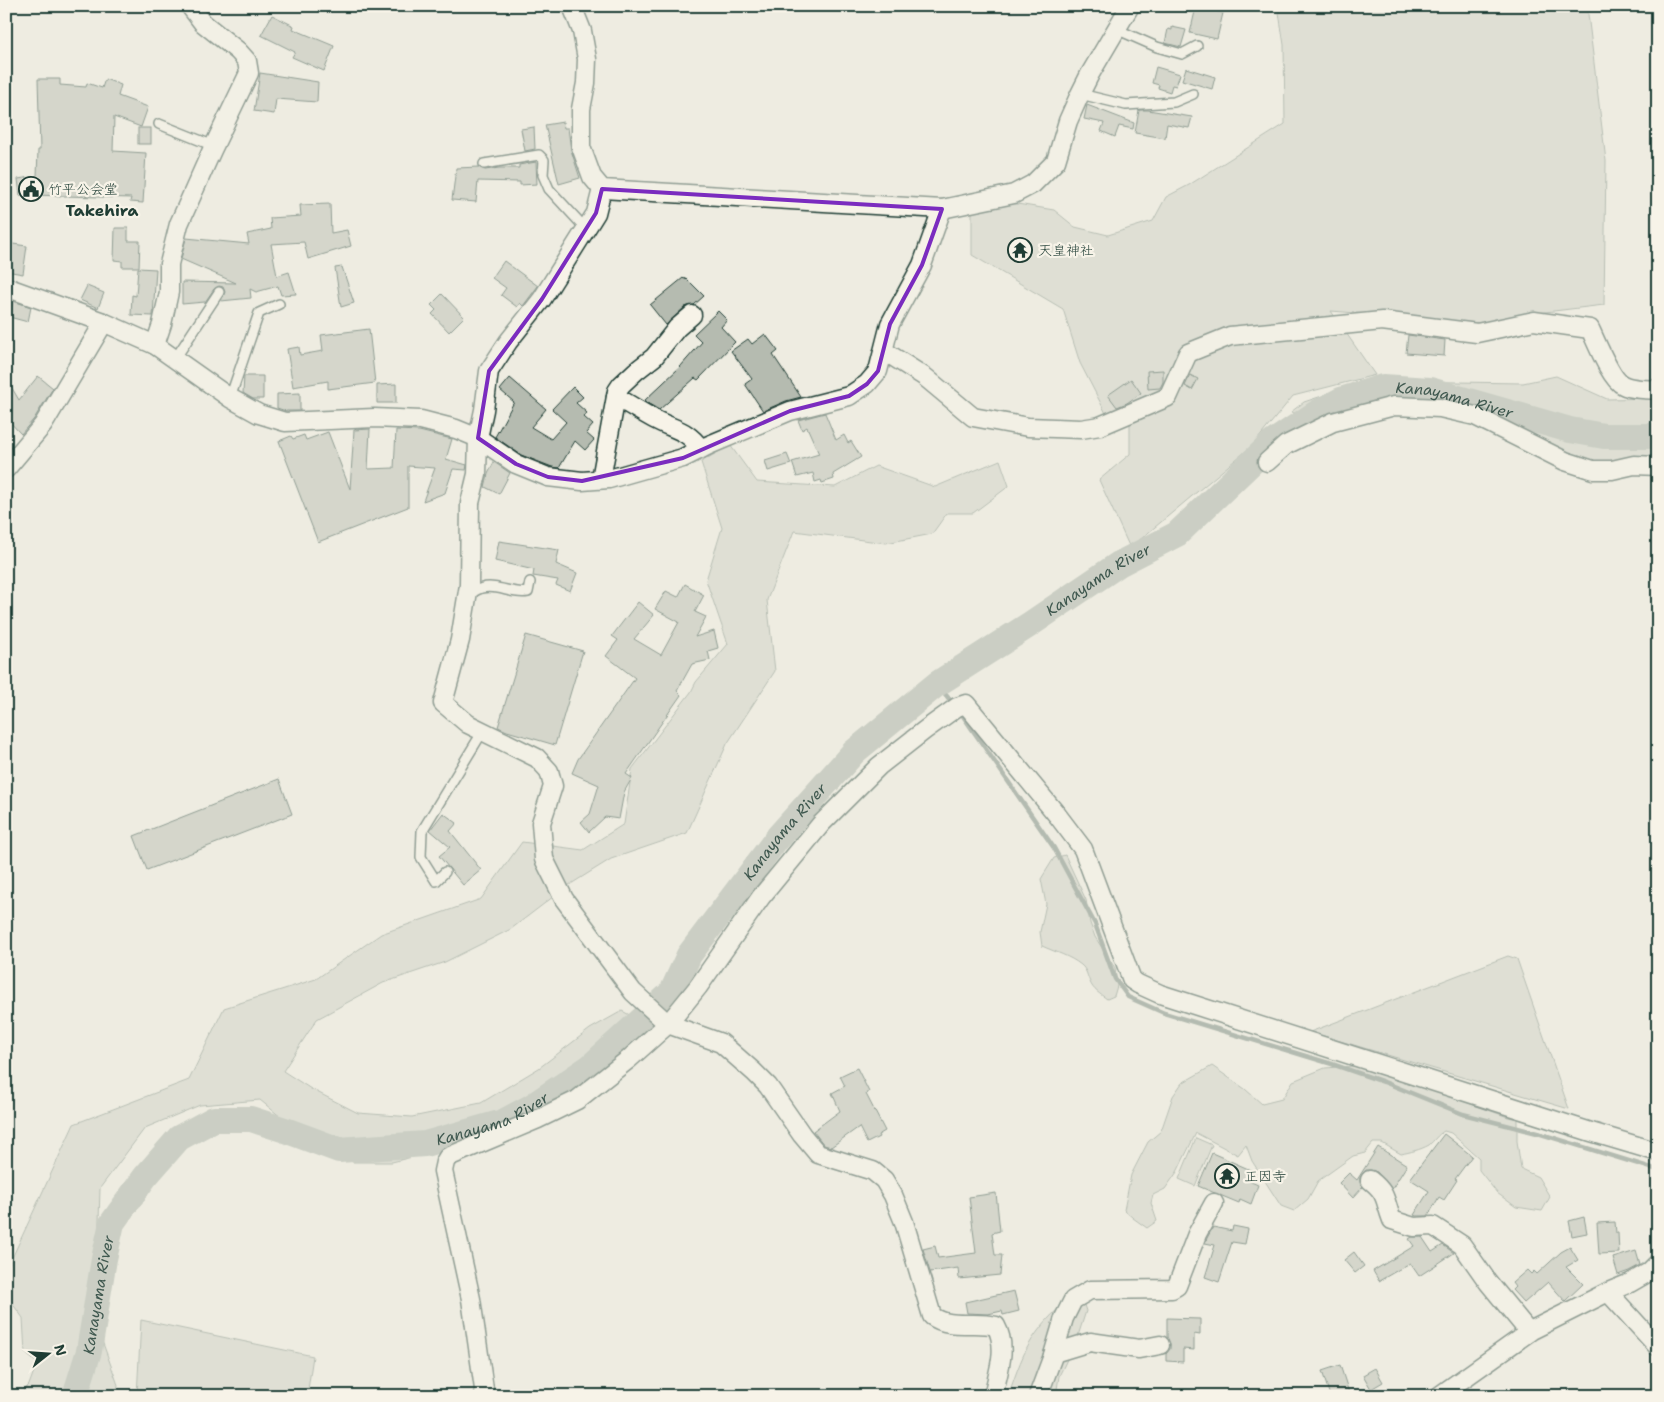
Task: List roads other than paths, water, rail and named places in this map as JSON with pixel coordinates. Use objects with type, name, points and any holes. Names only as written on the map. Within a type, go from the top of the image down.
[{"type":"street","points":[[155,345],[162,324],[168,292],[170,264],[179,224],[249,73],[248,61],[238,50],[203,23],[190,6]]},
{"type":"street","points":[[572,6],[582,31],[587,59],[586,83],[581,109],[581,148],[592,177],[602,189],[942,209],[1014,194],[1033,184],[1056,161],[1068,121],[1080,94],[1130,6]]},
{"type":"street","points":[[602,189],[596,213],[542,299],[508,342],[490,371],[478,438],[477,474],[470,503],[469,585],[460,640],[444,703],[468,724],[537,758],[549,772],[553,786],[541,823],[544,859],[564,898],[633,992],[665,1022],[721,1044],[734,1055],[768,1086],[802,1135],[818,1154],[873,1171],[884,1180],[904,1222],[932,1316],[948,1324],[987,1323],[996,1326],[1003,1347],[993,1396]]},
{"type":"street","points":[[6,287],[103,322],[155,345],[230,398],[259,414],[285,422],[374,418],[421,420],[456,429],[478,438],[516,464],[548,477],[582,481],[609,478],[683,458],[790,412],[849,396],[867,384],[878,371],[890,324],[922,265],[942,209]]},
{"type":"street","points":[[601,479],[617,391],[621,385],[654,357],[677,328],[692,315]]},
{"type":"street","points":[[884,351],[925,377],[973,417],[1028,427],[1081,429],[1100,426],[1137,412],[1168,398],[1188,353],[1230,336],[1382,321],[1477,333],[1534,321],[1590,329],[1611,372],[1622,385],[1658,389]]},
{"type":"street","points":[[6,469],[43,425],[103,322]]},
{"type":"street","points":[[616,397],[656,420],[678,429],[693,438],[701,449]]},
{"type":"street","points":[[1267,462],[1286,445],[1317,429],[1334,422],[1394,406],[1440,408],[1474,416],[1565,460],[1593,470],[1612,470],[1634,465],[1658,466]]},
{"type":"street","points":[[485,1396],[471,1300],[443,1171],[445,1162],[453,1154],[538,1119],[578,1100],[629,1059],[698,987],[761,896],[820,824],[879,766],[957,707],[966,704],[1083,849],[1132,980],[1138,984],[1160,994],[1590,1132],[1658,1152]]},
{"type":"street","points":[[1370,1180],[1380,1188],[1387,1199],[1387,1208],[1392,1220],[1414,1227],[1433,1226],[1462,1245],[1488,1282],[1530,1332]]},
{"type":"street","points":[[1038,1396],[1064,1318],[1073,1300],[1090,1290],[1172,1289],[1178,1286],[1197,1234],[1214,1203]]},
{"type":"street","points":[[1439,1396],[1530,1332],[1608,1292],[1630,1283],[1649,1272],[1658,1262]]},
{"type":"street","points":[[1608,1292],[1658,1347]]},
{"type":"street","points":[[1053,1355],[1054,1353],[1090,1342],[1140,1349],[1160,1345]]},
{"type":"lane","points":[[1116,30],[1157,47],[1182,54],[1198,46]]},
{"type":"lane","points":[[1080,94],[1126,105],[1174,102],[1193,94]]},
{"type":"lane","points":[[159,124],[214,146]]},
{"type":"lane","points":[[484,164],[539,155],[544,160],[544,175],[550,189],[586,229]]},
{"type":"lane","points":[[174,358],[219,292]]},
{"type":"lane","points":[[230,398],[259,313],[279,304]]},
{"type":"lane","points":[[467,596],[483,588],[501,589],[518,593],[528,592],[530,582]]},
{"type":"lane","points":[[445,872],[436,881],[421,857],[422,831],[484,731]]},
{"type":"waterway","name":"Kanayama River","points":[[75,1396],[89,1351],[104,1259],[112,1223],[145,1177],[179,1138],[214,1119],[251,1119],[339,1150],[425,1144],[503,1122],[531,1107],[590,1067],[672,992],[689,955],[778,837],[854,752],[937,684],[1119,564],[1177,534],[1272,443],[1315,414],[1341,400],[1383,387],[1430,390],[1570,430],[1604,436],[1658,436]]},
{"type":"waterway","points":[[937,684],[950,700]]},
{"type":"waterway","points":[[963,716],[1054,848],[1095,924],[1115,979],[1128,997],[1164,1013],[1332,1064],[1384,1082],[1463,1114],[1541,1134],[1658,1170]]},
{"type":"place","name":"竹平公会堂","points":[[31,189]]},
{"type":"place","name":"天皇神社","points":[[1020,250]]},
{"type":"place","name":"正因寺","points":[[1227,1176]]},
{"type":"district","name":"Takehira","points":[[102,210]]}]
